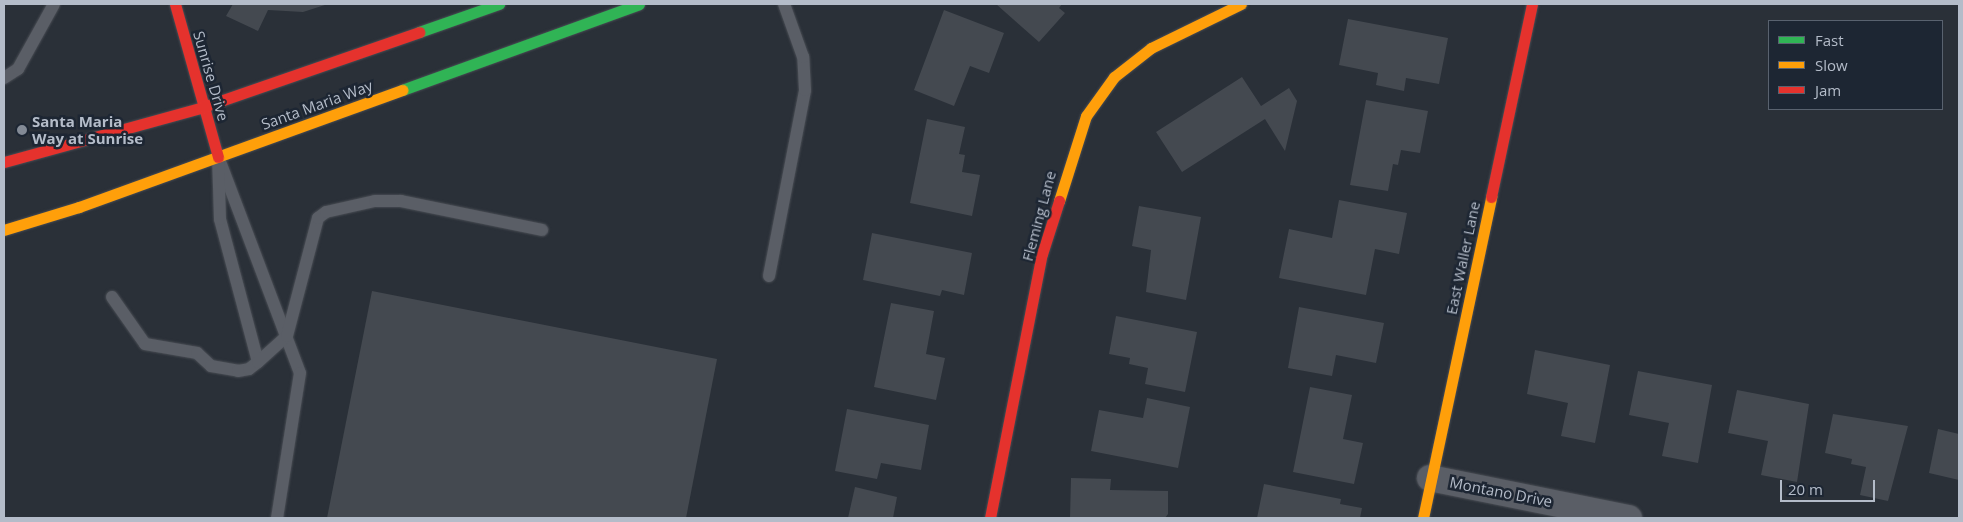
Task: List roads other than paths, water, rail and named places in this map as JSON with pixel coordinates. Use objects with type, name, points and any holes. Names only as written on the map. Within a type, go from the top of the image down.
[{"type":"street","name":"Sunrise Drive","points":[[175,4],[218,157]]},
{"type":"street","points":[[4,162],[203,107],[496,4]]},
{"type":"street","name":"Santa Maria Way","points":[[4,230],[79,207],[640,4]]},
{"type":"street","name":"Fleming Lane","points":[[990,518],[1042,254],[1086,116],[1114,77],[1151,48],[1241,4]]},
{"type":"street","name":"East Waller Lane","points":[[1423,518],[1532,4]]},
{"type":"street","name":"Montano Drive","points":[[1430,478],[1629,518]]},
{"type":"lane","points":[[4,78],[18,69],[54,4]]},
{"type":"lane","points":[[769,276],[805,90],[803,57],[784,4]]},
{"type":"lane","points":[[218,157],[300,373],[276,518]]},
{"type":"lane","points":[[218,157],[220,219],[258,362]]},
{"type":"lane","points":[[112,297],[145,344],[197,353],[211,366],[238,371],[249,369],[287,336],[318,218],[326,212],[375,200],[401,201],[542,230]]},
{"type":"place","name":"Santa Maria Way at Sunrise","points":[[22,130]]}]
